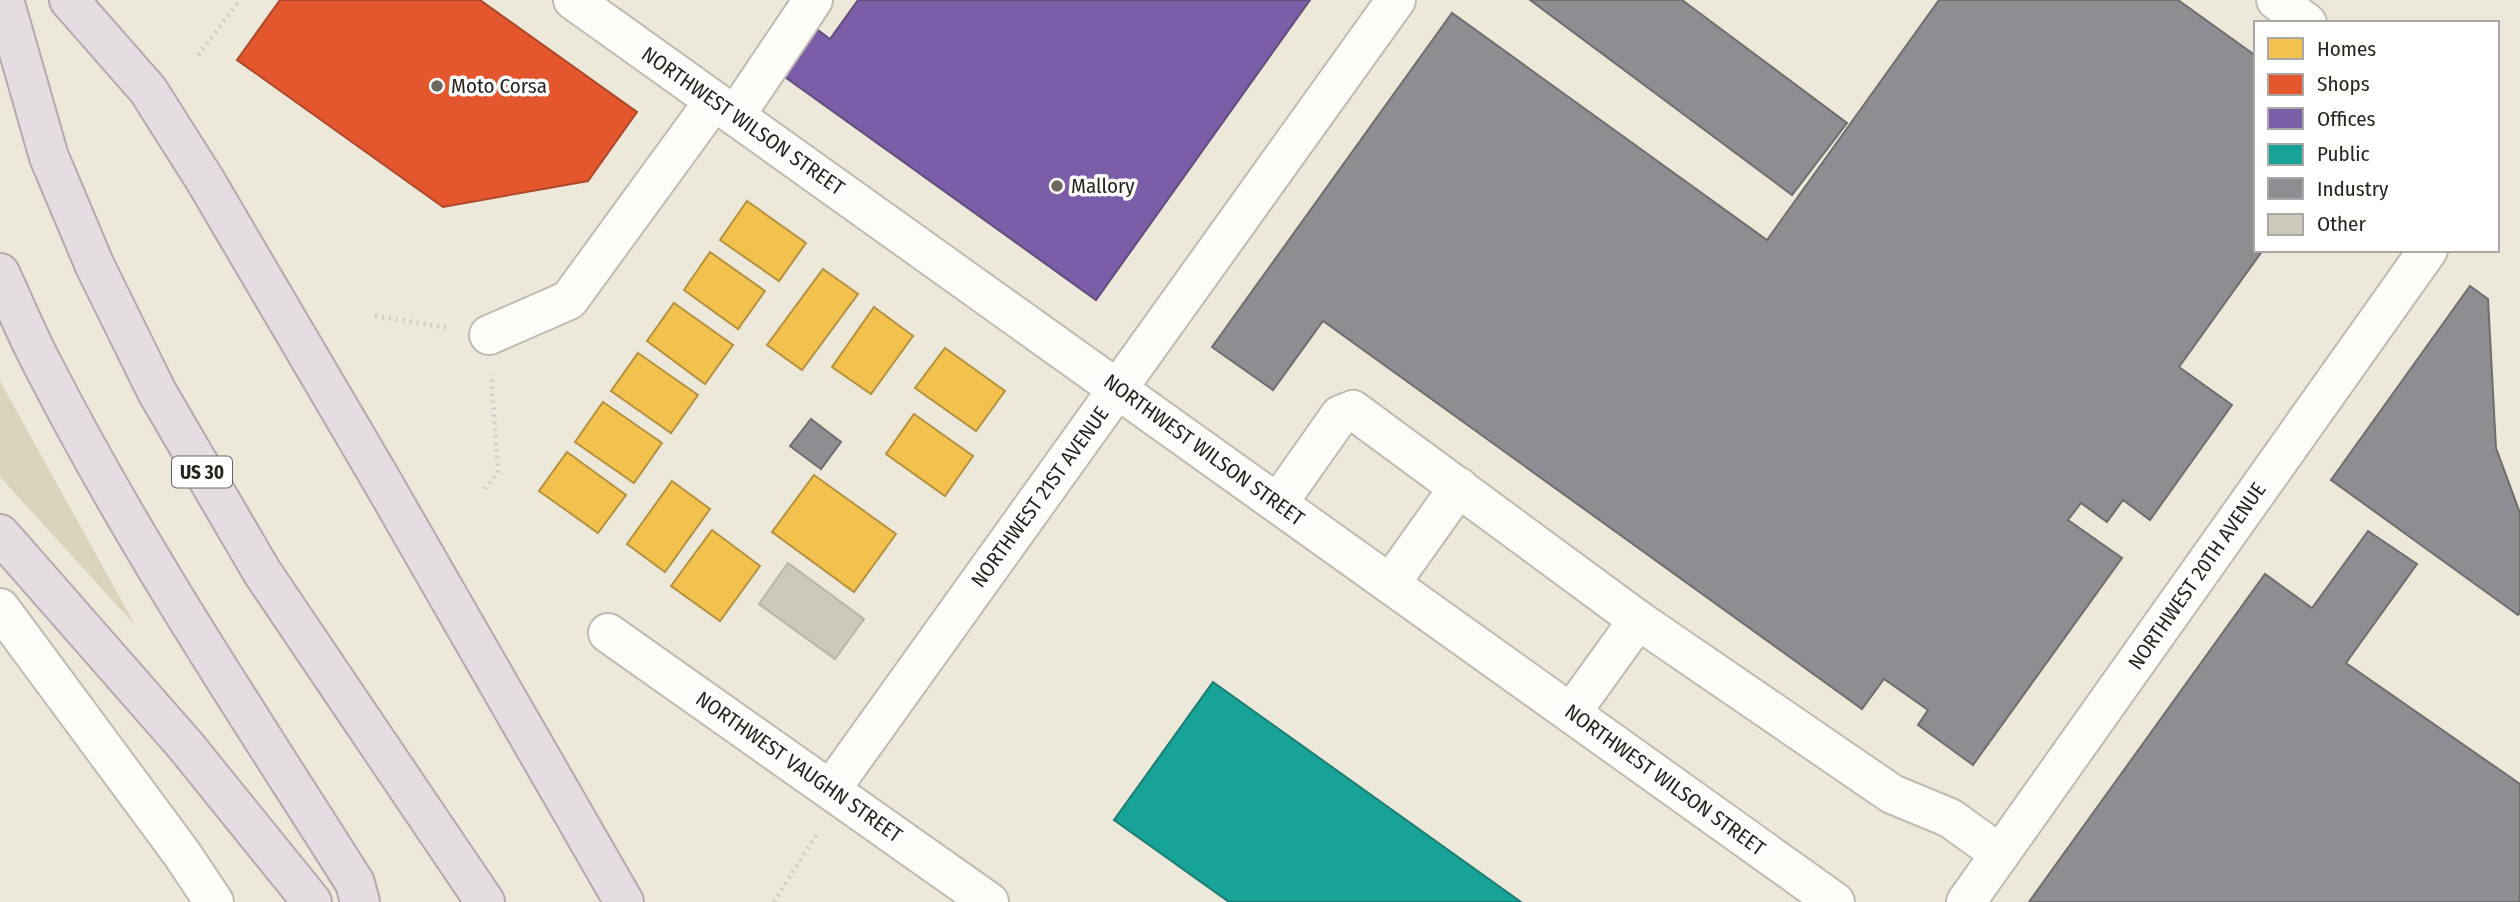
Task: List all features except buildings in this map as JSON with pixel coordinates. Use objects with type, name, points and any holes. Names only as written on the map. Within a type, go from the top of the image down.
[{"type":"highway","name":"US 30","points":[[4,0],[49,157],[95,266],[157,392],[262,572],[485,902]]},
{"type":"highway","points":[[69,0],[148,90],[205,180],[624,902]]},
{"type":"highway","points":[[0,273],[44,368],[118,503],[355,883],[360,902]]},
{"type":"highway","points":[[0,534],[185,744],[312,902]]},
{"type":"street","name":"NORTHWEST WILSON STREET","points":[[573,0],[1835,902]]},
{"type":"street","points":[[489,335],[569,300],[813,0]]},
{"type":"street","name":"NORTHWEST 21ST AVENUE","points":[[831,789],[1396,0]]},
{"type":"street","points":[[2276,0],[2304,21]]},
{"type":"street","name":"NORTHWEST 20TH AVENUE","points":[[1966,902],[2427,252]]},
{"type":"street","points":[[1278,503],[1340,415],[1353,411],[1638,620],[1892,794],[1950,818],[2000,854]]},
{"type":"street","points":[[1390,584],[1459,487]]},
{"type":"street","points":[[0,608],[174,843],[214,902]]},
{"type":"street","points":[[1571,713],[1638,620]]},
{"type":"street","name":"NORTHWEST VAUGHN STREET","points":[[608,633],[831,789],[948,890],[989,902]]},
{"type":"path","points":[[198,55],[238,3],[236,0]]},
{"type":"path","points":[[375,316],[489,335],[498,472],[485,489]]},
{"type":"path","points":[[774,902],[811,845],[821,825],[831,789]]},
{"type":"shaded area","points":[[0,381],[135,625],[0,477]]},
{"type":"place","name":"Moto Corsa","points":[[437,86]]},
{"type":"place","name":"Mallory","points":[[1057,186]]}]
